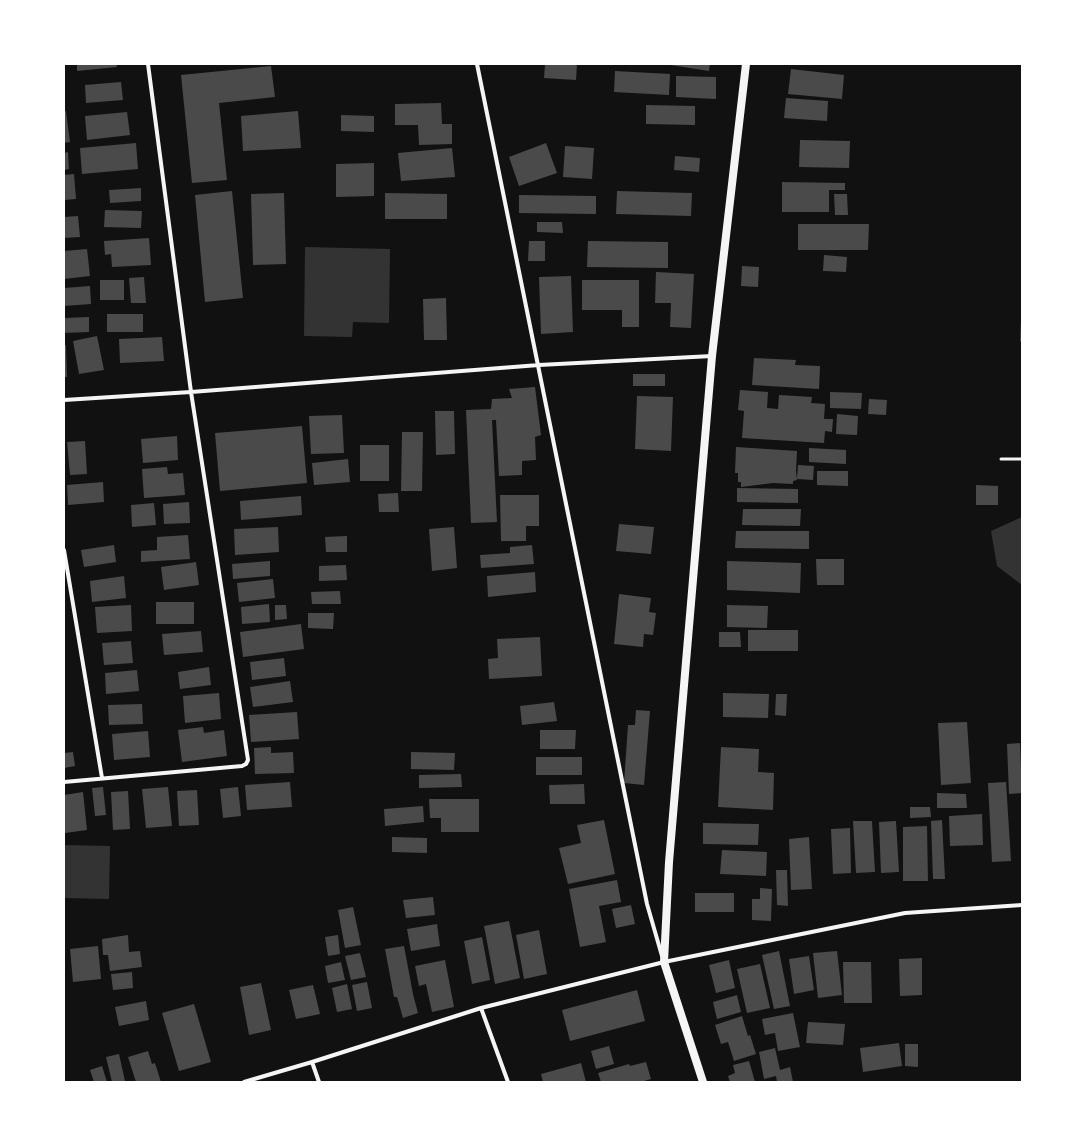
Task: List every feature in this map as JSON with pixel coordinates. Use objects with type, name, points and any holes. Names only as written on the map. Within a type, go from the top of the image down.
[{"type":"main road","points":[[702,1082],[664,962],[670,854],[712,356],[746,64]]},
{"type":"street","points":[[64,782],[242,766],[246,764],[248,760],[191,392],[148,64]]},
{"type":"street","points":[[477,64],[647,904],[664,962]]},
{"type":"street","points":[[64,400],[191,392],[539,365],[712,356]]},
{"type":"street","points":[[64,550],[102,778]]},
{"type":"street","points":[[244,1082],[481,1008],[664,962],[905,913],[1022,905]]},
{"type":"street","points":[[481,1008],[508,1082]]},
{"type":"street","points":[[312,1062],[319,1082]]},
{"type":"lane","points":[[1001,459],[1022,459]]},
{"type":"shaded area","points":[[305,247],[390,249],[389,323],[353,322],[352,337],[304,336]]},
{"type":"shaded area","points":[[1022,517],[1022,585],[997,566],[991,531]]},
{"type":"shaded area","points":[[64,845],[110,846],[109,899],[64,898]]},
{"type":"building","points":[[77,64],[116,64],[117,67],[77,71]]},
{"type":"building","points":[[545,64],[577,64],[576,80],[544,78]]},
{"type":"building","points":[[664,64],[710,64],[709,71]]},
{"type":"building","points":[[271,66],[275,97],[219,103],[227,180],[192,183],[181,75]]},
{"type":"building","points":[[791,69],[844,75],[842,99],[788,94]]},
{"type":"building","points":[[615,71],[670,74],[669,95],[614,92]]},
{"type":"building","points":[[676,76],[716,77],[716,99],[676,97]]},
{"type":"building","points":[[121,82],[123,100],[86,103],[85,85]]},
{"type":"building","points":[[786,98],[828,101],[827,121],[784,118]]},
{"type":"building","points":[[441,103],[442,124],[452,124],[452,144],[419,145],[418,125],[395,125],[395,104]]},
{"type":"building","points":[[646,105],[695,106],[695,125],[646,124]]},
{"type":"building","points":[[64,111],[66,111],[70,142],[64,143]]},
{"type":"building","points":[[298,111],[301,148],[243,151],[241,116]]},
{"type":"building","points":[[127,112],[130,135],[87,140],[85,116]]},
{"type":"building","points":[[341,115],[374,116],[374,132],[341,131]]},
{"type":"building","points":[[800,140],[850,141],[849,168],[799,167]]},
{"type":"building","points":[[136,143],[138,169],[82,174],[80,148]]},
{"type":"building","points":[[546,143],[557,173],[519,186],[509,157]]},
{"type":"building","points":[[565,146],[594,148],[592,179],[563,177]]},
{"type":"building","points":[[452,148],[455,177],[401,181],[398,153]]},
{"type":"building","points":[[68,152],[69,169],[64,170],[64,153]]},
{"type":"building","points":[[675,156],[700,158],[699,172],[674,170]]},
{"type":"building","points":[[374,163],[374,196],[336,197],[336,164]]},
{"type":"building","points":[[74,174],[76,199],[64,200],[64,175]]},
{"type":"building","points":[[782,182],[845,183],[845,190],[829,190],[829,212],[782,212]]},
{"type":"building","points":[[141,188],[141,201],[110,203],[109,190]]},
{"type":"building","points":[[232,191],[243,298],[205,302],[195,195]]},
{"type":"building","points":[[617,191],[692,193],[691,216],[616,214]]},
{"type":"building","points":[[284,193],[286,264],[253,265],[251,194]]},
{"type":"building","points":[[385,193],[447,194],[447,219],[385,219]]},
{"type":"building","points":[[834,194],[847,194],[848,215],[835,215]]},
{"type":"building","points":[[519,195],[596,196],[596,214],[519,213]]},
{"type":"building","points":[[105,210],[142,211],[141,228],[104,227]]},
{"type":"building","points":[[78,216],[80,237],[64,238],[64,217]]},
{"type":"building","points":[[537,222],[562,222],[563,233],[537,232]]},
{"type":"building","points":[[798,224],[869,224],[868,250],[798,250]]},
{"type":"building","points":[[149,238],[151,265],[112,267],[111,254],[105,255],[104,241]]},
{"type":"building","points":[[529,241],[545,241],[545,261],[528,261]]},
{"type":"building","points":[[588,241],[668,242],[668,268],[587,267]]},
{"type":"building","points":[[87,249],[90,276],[64,279],[64,251]]},
{"type":"building","points":[[824,255],[847,257],[846,272],[823,271]]},
{"type":"building","points":[[742,266],[759,267],[758,287],[741,286]]},
{"type":"building","points":[[656,272],[694,274],[691,328],[670,327],[671,303],[655,303]]},
{"type":"building","points":[[571,276],[573,332],[541,334],[539,277]]},
{"type":"building","points":[[144,277],[146,303],[131,303],[129,278]]},
{"type":"building","points":[[100,280],[124,280],[124,300],[100,300]]},
{"type":"building","points":[[582,280],[639,280],[639,327],[622,327],[622,310],[582,310]]},
{"type":"building","points":[[90,286],[91,304],[64,306],[64,288]]},
{"type":"building","points":[[446,298],[447,340],[424,340],[423,299]]},
{"type":"building","points":[[107,314],[143,314],[143,332],[107,332]]},
{"type":"building","points":[[89,317],[89,332],[64,333],[64,318]]},
{"type":"building","points":[[1022,321],[1022,342],[1020,341]]},
{"type":"building","points":[[97,336],[104,370],[79,374],[73,341]]},
{"type":"building","points":[[162,337],[164,361],[120,363],[119,339]]},
{"type":"building","points":[[66,345],[67,377],[64,377],[64,346]]},
{"type":"building","points":[[754,358],[796,360],[795,365],[820,366],[819,389],[752,385]]},
{"type":"building","points":[[633,374],[665,374],[665,386],[633,386]]},
{"type":"building","points":[[535,387],[541,435],[535,437],[536,460],[522,461],[522,475],[499,476],[496,420],[492,420],[497,522],[471,523],[466,410],[491,409],[492,399],[512,398],[509,389]]},
{"type":"building","points":[[740,390],[768,392],[767,408],[778,409],[779,395],[812,397],[811,403],[825,404],[824,419],[833,419],[832,432],[825,431],[824,443],[742,438],[744,411],[738,410]]},
{"type":"building","points":[[830,392],[862,393],[861,409],[830,408]]},
{"type":"building","points":[[637,396],[673,397],[671,451],[635,449]]},
{"type":"building","points":[[869,399],[887,400],[886,415],[868,414]]},
{"type":"building","points":[[435,411],[454,411],[455,454],[436,455]]},
{"type":"building","points":[[837,414],[858,416],[857,435],[836,434]]},
{"type":"building","points":[[342,415],[344,453],[311,454],[309,416]]},
{"type":"building","points":[[302,426],[307,483],[220,491],[215,433]]},
{"type":"building","points":[[402,432],[423,432],[422,491],[401,491]]},
{"type":"building","points":[[177,436],[178,460],[143,463],[141,439]]},
{"type":"building","points":[[85,441],[87,474],[70,475],[67,442]]},
{"type":"building","points":[[360,445],[389,445],[389,481],[360,481]]},
{"type":"building","points":[[736,447],[797,451],[797,480],[793,481],[793,484],[773,483],[741,487],[741,482],[738,482],[738,473],[735,473]]},
{"type":"building","points":[[809,448],[846,450],[846,464],[809,462]]},
{"type":"building","points":[[348,459],[350,482],[314,485],[312,463]]},
{"type":"building","points":[[798,465],[814,466],[813,480],[797,479]]},
{"type":"building","points":[[167,467],[168,474],[183,473],[185,495],[144,498],[142,469]]},
{"type":"building","points":[[817,471],[848,471],[848,486],[817,485]]},
{"type":"building","points":[[103,482],[104,502],[68,505],[67,485]]},
{"type":"building","points":[[976,485],[998,486],[998,505],[976,505]]},
{"type":"building","points":[[737,488],[798,489],[798,503],[737,502]]},
{"type":"building","points":[[398,493],[399,512],[379,512],[378,494]]},
{"type":"building","points":[[500,495],[539,495],[539,526],[526,526],[526,541],[501,541]]},
{"type":"building","points":[[301,496],[302,515],[241,520],[240,501]]},
{"type":"building","points":[[189,502],[190,523],[164,524],[163,504]]},
{"type":"building","points":[[154,503],[156,525],[132,527],[131,505]]},
{"type":"building","points":[[743,509],[801,509],[800,526],[742,525]]},
{"type":"building","points":[[619,524],[654,527],[651,554],[616,551]]},
{"type":"building","points":[[278,527],[279,552],[235,555],[234,529]]},
{"type":"building","points":[[454,527],[457,568],[432,571],[429,529]]},
{"type":"building","points":[[736,531],[809,531],[809,549],[735,548]]},
{"type":"building","points":[[188,535],[190,559],[141,562],[141,551],[157,550],[157,537]]},
{"type":"building","points":[[347,536],[347,552],[326,552],[325,537]]},
{"type":"building","points":[[114,545],[116,562],[84,567],[81,550]]},
{"type":"building","points":[[532,545],[534,564],[481,568],[480,555],[510,553],[510,547]]},
{"type":"building","points":[[816,559],[844,559],[844,585],[817,585]]},
{"type":"building","points":[[270,561],[270,576],[233,579],[232,564]]},
{"type":"building","points":[[727,561],[801,563],[800,593],[727,590]]},
{"type":"building","points":[[196,562],[199,585],[164,590],[161,567]]},
{"type":"building","points":[[346,565],[347,580],[319,581],[319,566]]},
{"type":"building","points":[[535,572],[536,592],[488,597],[487,576]]},
{"type":"building","points":[[124,576],[126,598],[92,602],[90,581]]},
{"type":"building","points":[[273,579],[275,598],[239,602],[237,583]]},
{"type":"building","points":[[340,591],[341,604],[312,604],[311,592]]},
{"type":"building","points":[[619,594],[651,598],[649,612],[656,613],[653,635],[644,634],[643,647],[614,644]]},
{"type":"building","points":[[156,602],[194,602],[194,624],[156,624]]},
{"type":"building","points":[[269,604],[270,622],[242,624],[241,607]]},
{"type":"building","points":[[131,605],[132,631],[97,633],[95,607]]},
{"type":"building","points":[[275,605],[286,605],[287,619],[275,620]]},
{"type":"building","points":[[727,605],[768,606],[767,628],[727,627]]},
{"type":"building","points":[[308,613],[334,613],[333,629],[308,628]]},
{"type":"building","points":[[301,624],[304,649],[243,657],[240,632]]},
{"type":"building","points":[[748,630],[798,630],[798,651],[748,651]]},
{"type":"building","points":[[201,631],[203,652],[164,655],[162,634]]},
{"type":"building","points":[[719,632],[740,632],[741,647],[719,647]]},
{"type":"building","points":[[540,637],[542,676],[489,679],[488,659],[498,658],[497,639]]},
{"type":"building","points":[[131,641],[133,663],[104,665],[102,643]]},
{"type":"building","points":[[284,658],[286,676],[252,680],[250,662]]},
{"type":"building","points":[[209,667],[211,685],[180,689],[178,672]]},
{"type":"building","points":[[137,670],[139,691],[106,694],[105,673]]},
{"type":"building","points":[[290,681],[293,702],[253,707],[250,687]]},
{"type":"building","points":[[219,693],[221,719],[185,723],[183,696]]},
{"type":"building","points":[[723,693],[769,694],[768,718],[723,717]]},
{"type":"building","points":[[776,694],[787,694],[786,716],[775,715]]},
{"type":"building","points":[[554,702],[557,721],[522,725],[520,706]]},
{"type":"building","points":[[142,704],[143,724],[109,725],[108,705]]},
{"type":"building","points":[[636,710],[650,711],[644,785],[624,783],[628,725],[635,725]]},
{"type":"building","points":[[297,712],[299,739],[251,742],[249,715]]},
{"type":"building","points":[[967,722],[971,783],[941,785],[938,723]]},
{"type":"building","points":[[203,727],[204,733],[224,730],[227,756],[182,762],[178,730]]},
{"type":"building","points":[[540,730],[576,730],[575,749],[540,749]]},
{"type":"building","points":[[148,731],[150,757],[114,760],[112,734]]},
{"type":"building","points":[[1020,743],[1022,793],[1009,794],[1007,744]]},
{"type":"building","points":[[271,747],[271,753],[293,752],[294,773],[255,774],[254,748]]},
{"type":"building","points":[[721,747],[759,749],[758,772],[774,773],[773,810],[718,807]]},
{"type":"building","points":[[73,752],[75,766],[64,768],[64,753]]},
{"type":"building","points":[[411,752],[455,753],[454,770],[411,769]]},
{"type":"building","points":[[536,757],[582,757],[582,775],[536,775]]},
{"type":"building","points":[[461,774],[462,787],[419,788],[419,775]]},
{"type":"building","points":[[290,782],[292,807],[247,810],[245,785]]},
{"type":"building","points":[[1006,782],[1011,861],[992,862],[988,783]]},
{"type":"building","points":[[584,784],[585,804],[550,804],[549,785]]},
{"type":"building","points":[[103,787],[106,815],[95,816],[92,788]]},
{"type":"building","points":[[168,787],[172,826],[146,828],[142,789]]},
{"type":"building","points":[[238,787],[241,816],[223,818],[220,789]]},
{"type":"building","points":[[197,790],[199,825],[179,826],[177,791]]},
{"type":"building","points":[[128,791],[130,829],[113,830],[111,792]]},
{"type":"building","points":[[83,792],[87,830],[65,833],[64,795]]},
{"type":"building","points":[[937,793],[966,794],[967,808],[937,808]]},
{"type":"building","points":[[429,799],[479,799],[479,832],[441,832],[441,818],[430,818]]},
{"type":"building","points":[[423,806],[424,822],[385,826],[384,809]]},
{"type":"building","points":[[910,807],[930,807],[931,817],[910,818]]},
{"type":"building","points":[[982,814],[983,845],[950,846],[949,816]]},
{"type":"building","points":[[604,820],[615,874],[568,884],[559,848],[581,843],[577,825]]},
{"type":"building","points":[[942,820],[945,879],[933,879],[931,821]]},
{"type":"building","points":[[853,821],[872,821],[875,872],[856,873]]},
{"type":"building","points":[[896,821],[899,872],[881,873],[879,822]]},
{"type":"building","points":[[703,823],[759,824],[758,845],[703,844]]},
{"type":"building","points":[[927,826],[928,881],[903,881],[903,827]]},
{"type":"building","points":[[850,828],[851,873],[833,874],[831,829]]},
{"type":"building","points":[[392,837],[427,838],[427,853],[392,852]]},
{"type":"building","points":[[809,837],[812,889],[791,890],[789,839]]},
{"type":"building","points":[[722,850],[767,852],[766,876],[720,874]]},
{"type":"building","points":[[776,870],[787,870],[788,906],[777,905]]},
{"type":"building","points":[[617,880],[621,902],[599,906],[606,942],[580,947],[569,889]]},
{"type":"building","points":[[760,888],[772,889],[771,921],[752,920],[752,899],[760,899]]},
{"type":"building","points":[[695,893],[734,893],[734,912],[695,912]]},
{"type":"building","points":[[433,897],[435,915],[406,918],[403,900]]},
{"type":"building","points":[[631,905],[635,924],[616,928],[612,909]]},
{"type":"building","points":[[353,907],[361,945],[345,948],[338,910]]},
{"type":"building","points":[[509,921],[520,978],[495,984],[484,926]]},
{"type":"building","points":[[437,924],[440,946],[411,951],[407,929]]},
{"type":"building","points":[[539,930],[547,974],[524,979],[516,935]]},
{"type":"building","points":[[128,935],[129,952],[140,951],[142,967],[110,971],[108,955],[103,955],[102,939]]},
{"type":"building","points":[[338,935],[340,954],[328,956],[325,937]]},
{"type":"building","points":[[482,937],[490,980],[472,984],[464,941]]},
{"type":"building","points":[[98,946],[101,979],[73,982],[70,949]]},
{"type":"building","points":[[404,946],[418,1013],[403,1018],[397,997],[394,997],[385,949]]},
{"type":"building","points":[[779,951],[790,1006],[774,1009],[762,955]]},
{"type":"building","points":[[837,951],[842,995],[818,998],[813,953]]},
{"type":"building","points":[[360,953],[366,977],[351,980],[345,956]]},
{"type":"building","points":[[809,956],[814,990],[794,994],[789,959]]},
{"type":"building","points":[[922,958],[922,995],[900,996],[899,959]]},
{"type":"building","points":[[445,960],[454,1007],[432,1012],[426,984],[419,986],[415,966]]},
{"type":"building","points":[[729,960],[735,988],[716,993],[709,965]]},
{"type":"building","points":[[341,962],[345,980],[328,983],[325,966]]},
{"type":"building","points":[[843,962],[871,962],[872,1003],[844,1003]]},
{"type":"building","points":[[760,964],[770,1008],[747,1013],[737,969]]},
{"type":"building","points":[[132,972],[133,988],[113,990],[111,974]]},
{"type":"building","points":[[367,982],[372,1008],[357,1011],[352,985]]},
{"type":"building","points":[[261,983],[271,1030],[249,1035],[240,987]]},
{"type":"building","points":[[347,984],[352,1009],[337,1012],[332,988]]},
{"type":"building","points":[[313,985],[320,1014],[296,1019],[289,990]]},
{"type":"building","points":[[637,990],[645,1021],[570,1041],[562,1010]]},
{"type":"building","points":[[737,995],[741,1012],[717,1019],[713,1002]]},
{"type":"building","points":[[146,1001],[149,1020],[119,1026],[115,1007]]},
{"type":"building","points":[[194,1004],[211,1062],[179,1071],[162,1013]]},
{"type":"building","points":[[793,1013],[800,1047],[778,1051],[775,1033],[765,1035],[762,1019]]},
{"type":"building","points":[[742,1016],[748,1036],[750,1035],[756,1054],[734,1061],[728,1042],[721,1044],[715,1025]]},
{"type":"building","points":[[808,1022],[845,1024],[843,1045],[806,1043]]},
{"type":"building","points":[[899,1043],[902,1066],[863,1072],[860,1048]]},
{"type":"building","points":[[905,1044],[918,1044],[918,1067],[905,1066]]},
{"type":"building","points":[[609,1046],[614,1064],[596,1069],[591,1051]]},
{"type":"building","points":[[775,1048],[780,1070],[790,1067],[793,1082],[777,1082],[776,1076],[764,1079],[759,1052]]},
{"type":"building","points":[[148,1051],[152,1064],[155,1063],[161,1082],[136,1082],[128,1057]]},
{"type":"building","points":[[119,1054],[125,1081],[112,1082],[106,1057]]},
{"type":"building","points":[[749,1061],[755,1082],[730,1082],[728,1076],[735,1073],[733,1065]]},
{"type":"building","points":[[646,1062],[651,1079],[641,1082],[601,1082],[598,1073],[629,1064],[630,1066]]},
{"type":"building","points":[[581,1063],[586,1082],[543,1082],[541,1074]]},
{"type":"building","points":[[102,1066],[107,1082],[94,1082],[90,1070]]}]
